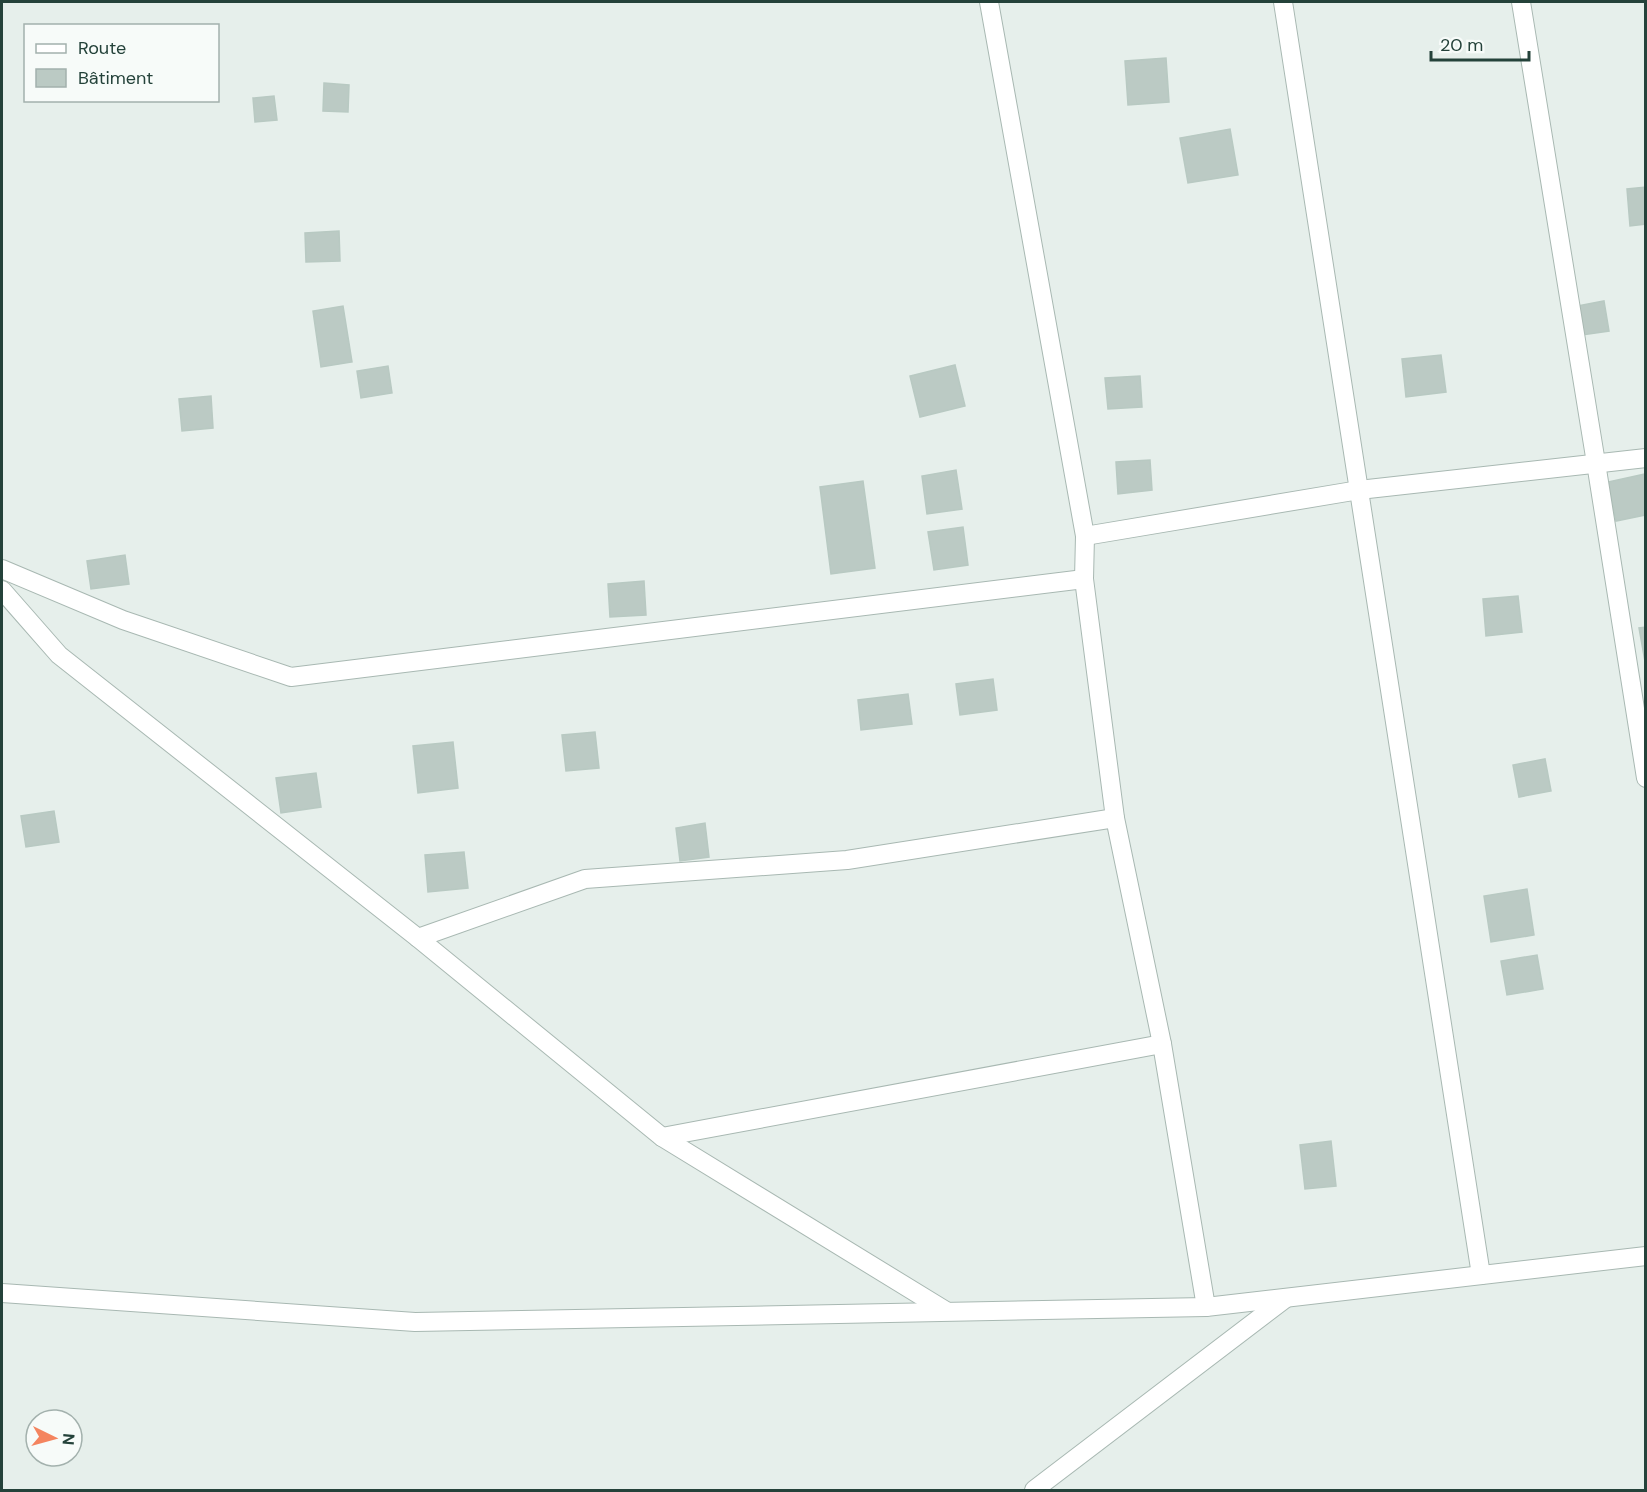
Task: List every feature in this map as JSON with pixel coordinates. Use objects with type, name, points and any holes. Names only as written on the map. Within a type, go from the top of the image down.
[{"type":"street","points":[[990,2],[1085,536],[1084,579],[1115,818],[1162,1044],[1206,1307]]},
{"type":"street","points":[[1283,2],[1481,1275]]},
{"type":"street","points":[[1521,2],[1646,778]]},
{"type":"street","points":[[1085,536],[1359,490],[1646,458]]},
{"type":"street","points":[[2,570],[123,620],[291,677],[1084,579]]},
{"type":"street","points":[[2,590],[59,655],[418,938],[662,1137],[946,1311]]},
{"type":"street","points":[[418,938],[585,879],[847,860],[1115,818]]},
{"type":"street","points":[[662,1137],[1162,1044]]},
{"type":"street","points":[[2,1293],[415,1322],[1206,1307],[1646,1256]]},
{"type":"street","points":[[1034,1491],[1287,1297]]},
{"type":"building","points":[[1166,58],[1169,102],[1128,105],[1125,61]]},
{"type":"building","points":[[324,83],[349,85],[348,112],[323,111]]},
{"type":"building","points":[[274,96],[277,120],[255,122],[253,98]]},
{"type":"building","points":[[1230,129],[1238,175],[1188,183],[1180,138]]},
{"type":"building","points":[[1646,187],[1646,224],[1630,226],[1627,189]]},
{"type":"building","points":[[339,231],[340,261],[306,262],[305,233]]},
{"type":"building","points":[[1604,301],[1609,331],[1582,335],[1577,306]]},
{"type":"building","points":[[343,306],[352,362],[321,367],[313,311]]},
{"type":"building","points":[[1441,355],[1446,392],[1406,397],[1402,359]]},
{"type":"building","points":[[955,365],[965,406],[920,417],[910,376]]},
{"type":"building","points":[[388,366],[392,393],[361,398],[357,371]]},
{"type":"building","points":[[1140,376],[1142,407],[1108,409],[1105,378]]},
{"type":"building","points":[[211,396],[213,428],[182,431],[179,399]]},
{"type":"building","points":[[1150,460],[1152,490],[1118,494],[1116,462]]},
{"type":"building","points":[[956,470],[962,509],[927,514],[922,476]]},
{"type":"building","points":[[1645,474],[1646,515],[1616,521],[1608,482]]},
{"type":"building","points":[[863,481],[875,568],[831,574],[820,487]]},
{"type":"building","points":[[963,527],[968,565],[934,570],[928,532]]},
{"type":"building","points":[[125,555],[129,584],[91,589],[87,561]]},
{"type":"building","points":[[644,581],[646,615],[610,617],[608,584]]},
{"type":"building","points":[[1518,596],[1522,632],[1486,636],[1483,599]]},
{"type":"building","points":[[1646,627],[1646,667],[1639,628]]},
{"type":"building","points":[[993,679],[997,710],[960,715],[956,684]]},
{"type":"building","points":[[908,694],[912,724],[861,730],[858,700]]},
{"type":"building","points":[[595,732],[599,768],[566,771],[562,735]]},
{"type":"building","points":[[453,742],[458,788],[418,793],[413,746]]},
{"type":"building","points":[[1545,759],[1551,791],[1519,797],[1513,765]]},
{"type":"building","points":[[316,773],[321,807],[281,813],[276,778]]},
{"type":"building","points":[[54,811],[59,842],[26,847],[21,816]]},
{"type":"building","points":[[705,823],[709,857],[680,861],[676,828]]},
{"type":"building","points":[[464,852],[468,888],[428,892],[425,855]]},
{"type":"building","points":[[1527,889],[1534,935],[1491,942],[1484,896]]},
{"type":"building","points":[[1537,955],[1543,989],[1507,995],[1501,961]]},
{"type":"building","points":[[1331,1141],[1336,1186],[1305,1189],[1300,1145]]}]
